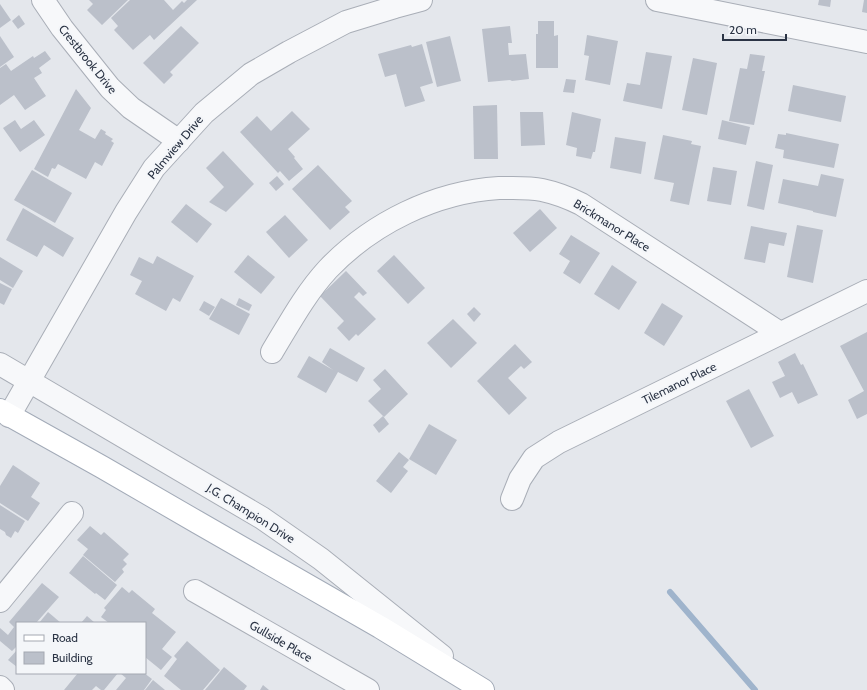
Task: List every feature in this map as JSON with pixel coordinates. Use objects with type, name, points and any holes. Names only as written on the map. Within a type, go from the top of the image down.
[{"type":"main road","name":"J.G. Champion Drive","points":[[5,413],[380,626],[483,690]]},
{"type":"street","name":"Crestbrook Drive","points":[[43,0],[62,28],[110,88],[131,108],[179,140]]},
{"type":"street","name":"Palmview Drive","points":[[5,413],[29,381],[126,212],[154,168],[204,113],[252,74],[289,52],[346,22],[421,0]]},
{"type":"street","points":[[658,0],[867,42]]},
{"type":"street","name":"Brickmanor Place","points":[[272,352],[311,288],[340,257],[364,238],[407,212],[432,201],[486,189],[513,188],[540,190],[554,193],[582,204],[780,333]]},
{"type":"street","name":"Tilemanor Place","points":[[512,499],[520,479],[534,458],[559,442],[867,291]]},
{"type":"street","name":"J.G. Champion Drive","points":[[0,364],[262,518],[321,559],[483,690]]},
{"type":"street","points":[[0,601],[72,513]]},
{"type":"street","name":"Gullside Place","points":[[195,591],[368,690]]},
{"type":"street","points":[[0,687],[3,690]]},
{"type":"building","points":[[89,0],[128,0],[102,25],[87,10],[93,4]]},
{"type":"building","points":[[130,0],[164,0],[173,10],[182,1],[184,3],[187,0],[197,0],[154,40],[150,35],[133,50],[114,30],[118,26],[111,18]]},
{"type":"building","points":[[819,0],[831,0],[830,7],[818,5]]},
{"type":"building","points":[[864,0],[867,0],[867,13],[862,12]]},
{"type":"building","points":[[0,4],[11,20],[0,28]]},
{"type":"building","points":[[19,15],[25,24],[18,29],[12,21]]},
{"type":"building","points":[[538,21],[554,21],[554,36],[558,35],[558,68],[536,68],[536,34],[538,34]]},
{"type":"building","points":[[181,26],[199,43],[170,72],[173,75],[164,84],[143,63]]},
{"type":"building","points":[[510,26],[512,43],[508,43],[509,55],[526,54],[529,79],[488,82],[482,29]]},
{"type":"building","points":[[587,35],[618,41],[610,85],[585,80],[589,56],[584,55]]},
{"type":"building","points":[[0,36],[14,57],[0,67]]},
{"type":"building","points":[[450,36],[461,81],[437,87],[426,42]]},
{"type":"building","points":[[422,44],[433,83],[420,87],[425,101],[405,107],[396,74],[385,77],[378,54],[411,45],[412,47]]},
{"type":"building","points":[[45,51],[51,59],[39,68],[42,73],[34,78],[46,96],[25,110],[14,95],[0,105],[0,68],[6,64],[11,71],[33,56],[34,58]]},
{"type":"building","points":[[646,52],[672,56],[662,109],[623,101],[627,83],[640,85]]},
{"type":"building","points":[[750,54],[765,56],[762,71],[765,71],[754,125],[729,121],[740,68],[747,69]]},
{"type":"building","points":[[693,58],[717,63],[707,115],[682,110]]},
{"type":"building","points":[[566,79],[576,80],[574,93],[563,92]]},
{"type":"building","points":[[793,85],[846,96],[841,122],[788,111]]},
{"type":"building","points":[[76,89],[91,108],[79,130],[95,139],[101,129],[106,132],[105,134],[113,139],[111,141],[114,143],[102,166],[95,162],[86,179],[58,164],[55,169],[52,168],[48,177],[34,169]]},
{"type":"building","points":[[497,105],[498,159],[474,159],[473,106]]},
{"type":"building","points":[[292,111],[310,129],[288,149],[303,169],[289,181],[280,171],[278,173],[240,132],[257,116],[271,131]]},
{"type":"building","points":[[520,112],[543,112],[545,145],[521,146]]},
{"type":"building","points":[[572,112],[601,119],[595,152],[593,152],[591,159],[576,156],[577,148],[566,145]]},
{"type":"building","points":[[15,120],[21,129],[34,120],[45,135],[20,152],[3,128]]},
{"type":"building","points":[[722,120],[750,127],[746,145],[718,139]]},
{"type":"building","points":[[786,133],[839,144],[834,168],[783,158],[784,150],[775,148],[778,134],[786,135]]},
{"type":"building","points":[[663,135],[692,141],[691,144],[701,146],[689,205],[670,201],[674,183],[654,179]]},
{"type":"building","points":[[615,137],[646,142],[641,174],[610,168]]},
{"type":"building","points":[[223,151],[254,184],[226,212],[209,202],[224,187],[206,168]]},
{"type":"building","points":[[756,161],[773,165],[764,210],[747,206]]},
{"type":"building","points":[[318,165],[352,201],[345,207],[350,212],[330,230],[292,189]]},
{"type":"building","points":[[713,167],[737,171],[731,205],[707,201]]},
{"type":"building","points":[[32,170],[72,193],[55,223],[14,200]]},
{"type":"building","points":[[821,174],[844,179],[836,217],[778,203],[783,179],[818,186]]},
{"type":"building","points":[[277,176],[284,184],[276,191],[269,183]]},
{"type":"building","points":[[186,204],[212,224],[197,243],[171,222]]},
{"type":"building","points":[[23,208],[74,238],[63,257],[44,245],[37,257],[6,240]]},
{"type":"building","points":[[540,209],[557,228],[530,252],[513,233]]},
{"type":"building","points":[[285,215],[308,240],[289,258],[266,232]]},
{"type":"building","points":[[797,225],[823,230],[813,283],[787,277]]},
{"type":"building","points":[[751,226],[787,233],[784,246],[769,243],[765,263],[744,259]]},
{"type":"building","points":[[571,235],[600,253],[580,284],[563,273],[570,261],[559,254]]},
{"type":"building","points":[[248,255],[275,277],[261,294],[234,272]]},
{"type":"building","points":[[394,255],[425,288],[408,304],[377,271]]},
{"type":"building","points":[[157,256],[194,276],[180,302],[173,298],[166,311],[135,294],[142,281],[130,275],[139,257],[153,264]]},
{"type":"building","points":[[0,257],[23,271],[13,288],[0,280]]},
{"type":"building","points":[[612,265],[637,282],[619,310],[594,294]]},
{"type":"building","points":[[346,271],[367,293],[363,296],[359,292],[354,297],[376,319],[358,336],[356,334],[349,341],[337,328],[344,321],[320,296]]},
{"type":"building","points":[[0,283],[12,289],[4,305],[0,303]]},
{"type":"building","points":[[221,298],[250,314],[239,335],[209,319]]},
{"type":"building","points":[[239,298],[252,305],[249,311],[236,305]]},
{"type":"building","points":[[204,301],[215,307],[209,316],[199,310]]},
{"type":"building","points":[[662,303],[683,316],[664,346],[644,333]]},
{"type":"building","points":[[474,307],[481,314],[474,322],[467,314]]},
{"type":"building","points":[[453,319],[477,343],[451,368],[427,343]]},
{"type":"building","points":[[867,332],[867,414],[857,419],[848,400],[864,391],[840,346]]},
{"type":"building","points":[[515,344],[532,362],[524,369],[521,366],[508,378],[527,398],[509,415],[477,381]]},
{"type":"building","points":[[330,348],[365,368],[357,382],[338,372],[326,393],[297,377],[309,356],[333,370],[322,362]]},
{"type":"building","points":[[795,353],[801,365],[803,364],[818,395],[798,404],[792,392],[780,398],[772,382],[785,376],[778,362]]},
{"type":"building","points":[[385,369],[408,394],[384,417],[368,401],[381,389],[373,380]]},
{"type":"building","points":[[749,389],[774,436],[751,448],[726,401]]},
{"type":"building","points":[[383,416],[389,424],[379,433],[373,425]]},
{"type":"building","points":[[429,424],[457,440],[436,475],[409,459]]},
{"type":"building","points":[[399,452],[409,460],[403,467],[408,471],[391,493],[376,481]]},
{"type":"building","points":[[13,465],[40,483],[31,497],[40,503],[28,521],[0,503],[0,486]]},
{"type":"building","points":[[0,505],[25,521],[18,533],[15,531],[11,538],[0,529]]},
{"type":"building","points":[[90,526],[101,535],[104,532],[129,554],[123,560],[127,564],[122,569],[124,572],[115,582],[83,555],[88,549],[77,540]]},
{"type":"building","points":[[83,556],[117,585],[105,600],[96,593],[95,594],[69,573]]},
{"type":"building","points":[[42,583],[59,597],[37,622],[16,622],[16,647],[12,651],[0,641],[0,628],[8,635],[14,627],[9,622]]},
{"type":"building","points":[[122,587],[129,593],[132,590],[155,609],[152,613],[176,632],[162,649],[172,657],[161,670],[146,658],[146,622],[108,622],[101,617],[106,610],[104,608]]},
{"type":"building","points":[[48,612],[60,622],[40,622]]},
{"type":"building","points":[[87,616],[94,622],[82,622]]},
{"type":"building","points":[[187,641],[220,670],[203,690],[181,690],[164,676],[177,659],[174,656]]},
{"type":"building","points":[[16,651],[16,666],[8,660]]},
{"type":"building","points":[[224,667],[247,686],[244,690],[205,690]]},
{"type":"building","points":[[77,674],[117,674],[104,690],[101,690],[96,686],[92,690],[64,690]]},
{"type":"building","points":[[121,674],[145,674],[152,679],[144,690],[116,690],[126,678]]},
{"type":"building","points":[[153,680],[165,690],[145,690]]},
{"type":"building","points":[[263,685],[269,690],[260,690]]},
{"type":"waterway","points":[[670,592],[755,690]]}]
